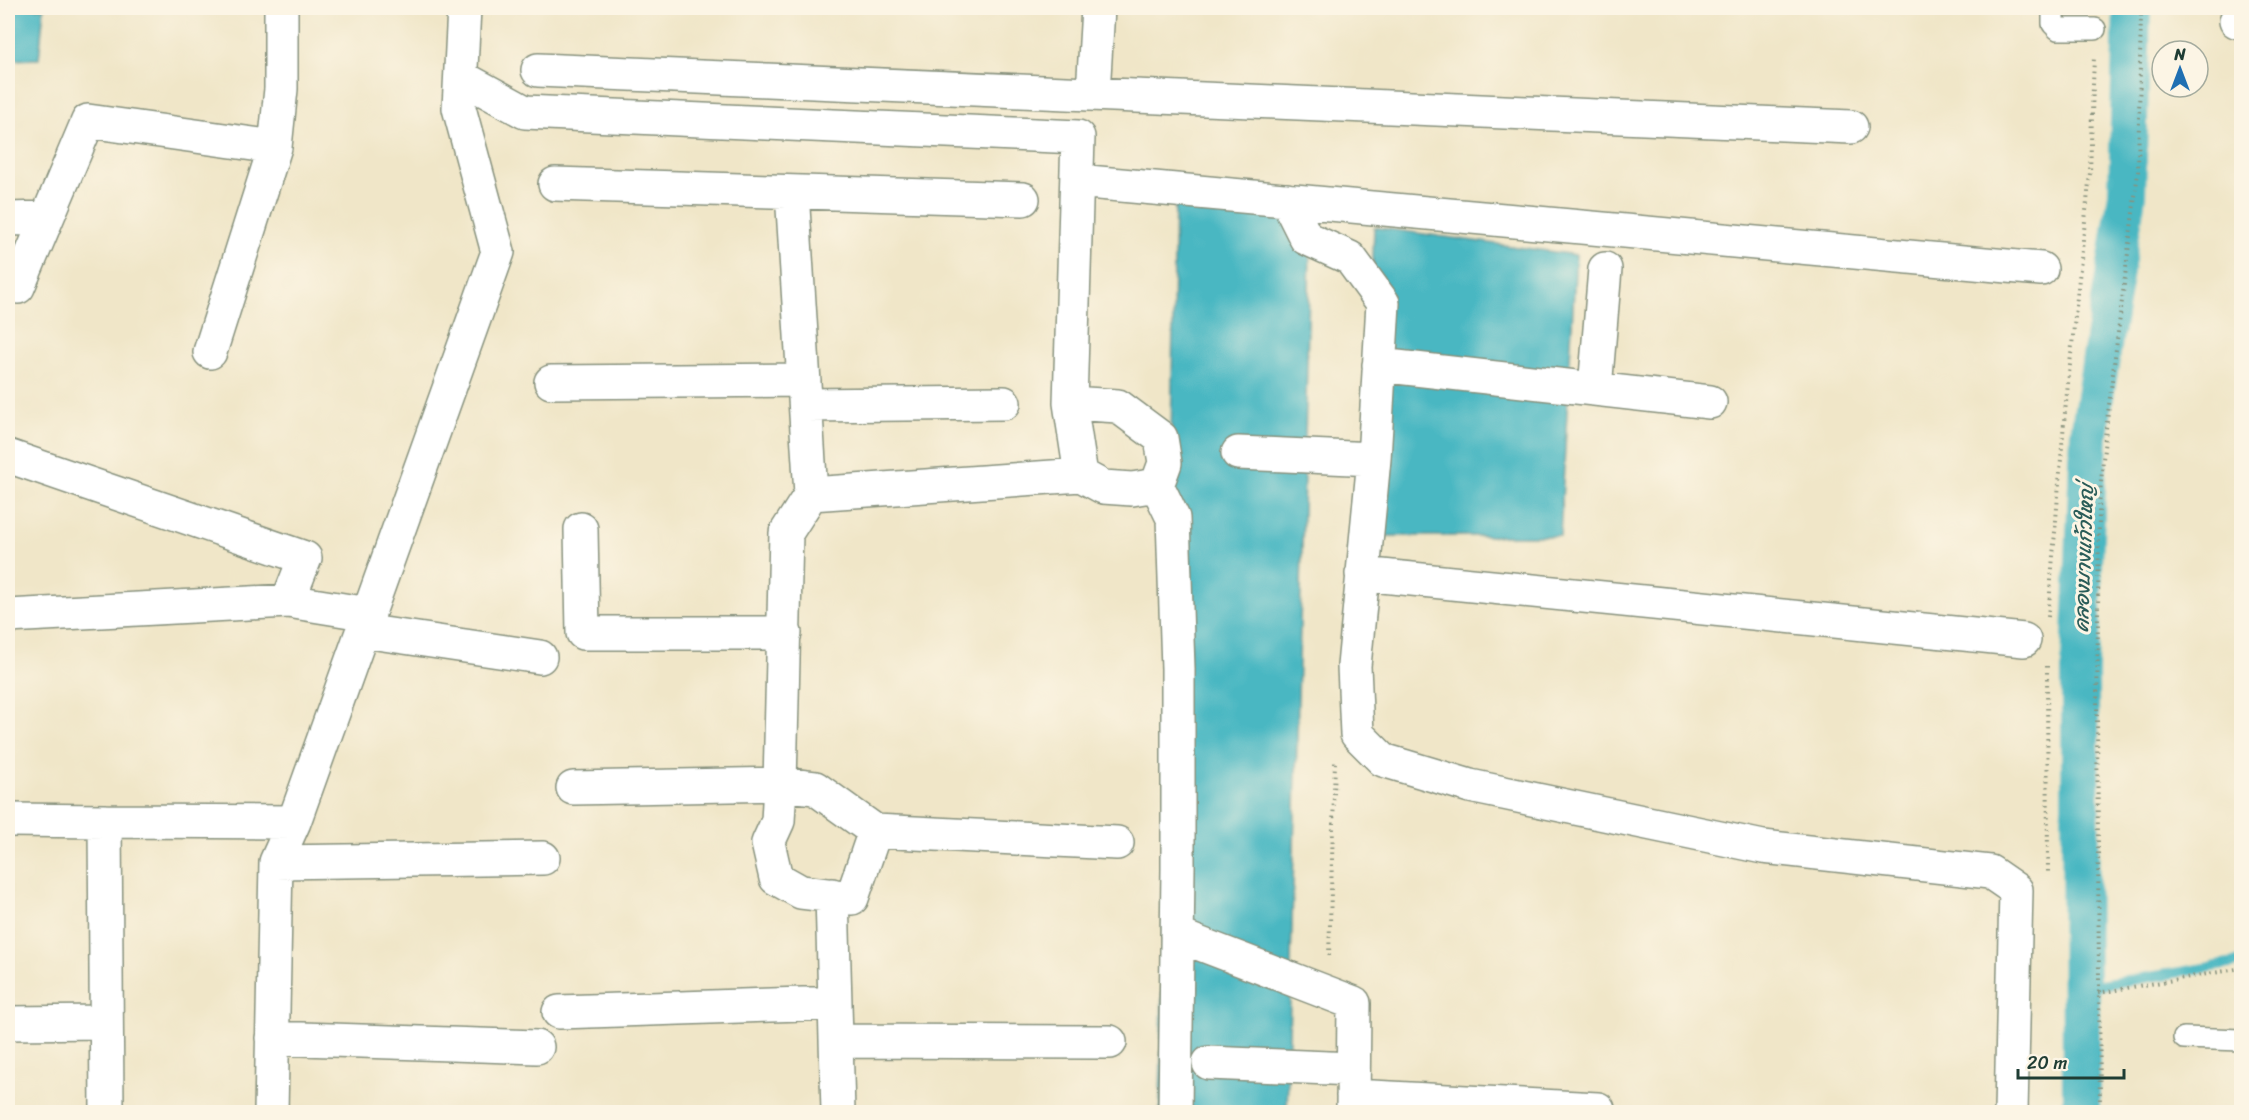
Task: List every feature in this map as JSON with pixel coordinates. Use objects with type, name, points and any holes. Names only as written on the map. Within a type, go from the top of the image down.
[{"type":"street","points":[[210,352],[275,147],[281,89],[281,8]]},
{"type":"street","points":[[271,1113],[276,862],[294,822],[498,252],[459,108],[464,8]]},
{"type":"street","points":[[1094,93],[1098,8]]},
{"type":"street","points":[[538,70],[1851,127]]},
{"type":"street","points":[[461,77],[525,112],[1078,136],[1070,403],[1081,475]]},
{"type":"street","points":[[18,287],[88,121],[275,147]]},
{"type":"street","points":[[1077,181],[2041,269]]},
{"type":"street","points":[[555,184],[1023,199]]},
{"type":"street","points":[[792,192],[811,494],[786,533],[778,821],[768,843],[776,878],[801,892],[852,898],[875,831]]},
{"type":"street","points":[[1287,200],[1306,238],[1350,258],[1383,303],[1374,459],[1354,666],[1357,734],[1383,760],[1470,786],[1763,847],[1990,872],[2016,890],[2011,1113]]},
{"type":"street","points":[[8,219],[47,218]]},
{"type":"street","points":[[1595,389],[1605,269]]},
{"type":"street","points":[[1379,365],[1710,402]]},
{"type":"street","points":[[551,382],[1004,403]]},
{"type":"street","points":[[1070,403],[1118,406],[1161,438],[1165,463],[1157,485],[1173,518],[1178,669],[1174,1113]]},
{"type":"street","points":[[1238,453],[1374,459]]},
{"type":"street","points":[[8,456],[305,558],[288,601]]},
{"type":"street","points":[[811,494],[1081,475],[1103,487],[1132,489],[1157,485]]},
{"type":"street","points":[[581,529],[583,633],[785,633]]},
{"type":"street","points":[[1362,573],[2040,640]]},
{"type":"street","points":[[8,616],[288,601],[366,622],[540,657]]},
{"type":"street","points":[[573,788],[780,784],[815,788],[875,831],[1117,843]]},
{"type":"street","points":[[8,820],[294,822]]},
{"type":"street","points":[[105,821],[107,1113]]},
{"type":"street","points":[[276,862],[543,858]]},
{"type":"street","points":[[832,896],[838,1113]]},
{"type":"street","points":[[1177,935],[1354,1003],[1353,1093]]},
{"type":"street","points":[[559,1012],[835,1003]]},
{"type":"street","points":[[8,1023],[106,1022]]},
{"type":"street","points":[[272,1038],[537,1047]]},
{"type":"street","points":[[836,1041],[1110,1042]]},
{"type":"street","points":[[1209,1063],[1353,1093],[1598,1110]]},
{"type":"lane","points":[[2053,8],[2053,24],[2058,29],[2095,29]]},
{"type":"lane","points":[[2184,1038],[2241,1040]]},
{"type":"path","points":[[2100,1113],[2097,716],[2099,505],[2105,436],[2138,172],[2141,8]]},
{"type":"path","points":[[2048,881],[2040,640],[2090,173],[2095,29]]},
{"type":"path","points":[[1329,957],[1336,755]]},
{"type":"path","points":[[2098,993],[2241,968]]},
{"type":"water","points":[[8,8],[44,8],[39,59],[8,60]]},
{"type":"water","points":[[1175,199],[1311,214],[1287,1112],[1160,1112]]},
{"type":"water","points":[[1374,227],[1576,255],[1560,536],[1364,536]]},
{"type":"waterway","name":"คลองบางแก้วใหญ่","points":[[2081,1112],[2080,664],[2089,434],[2127,195],[2132,8]]},
{"type":"waterway","points":[[2082,988],[2242,962]]}]
